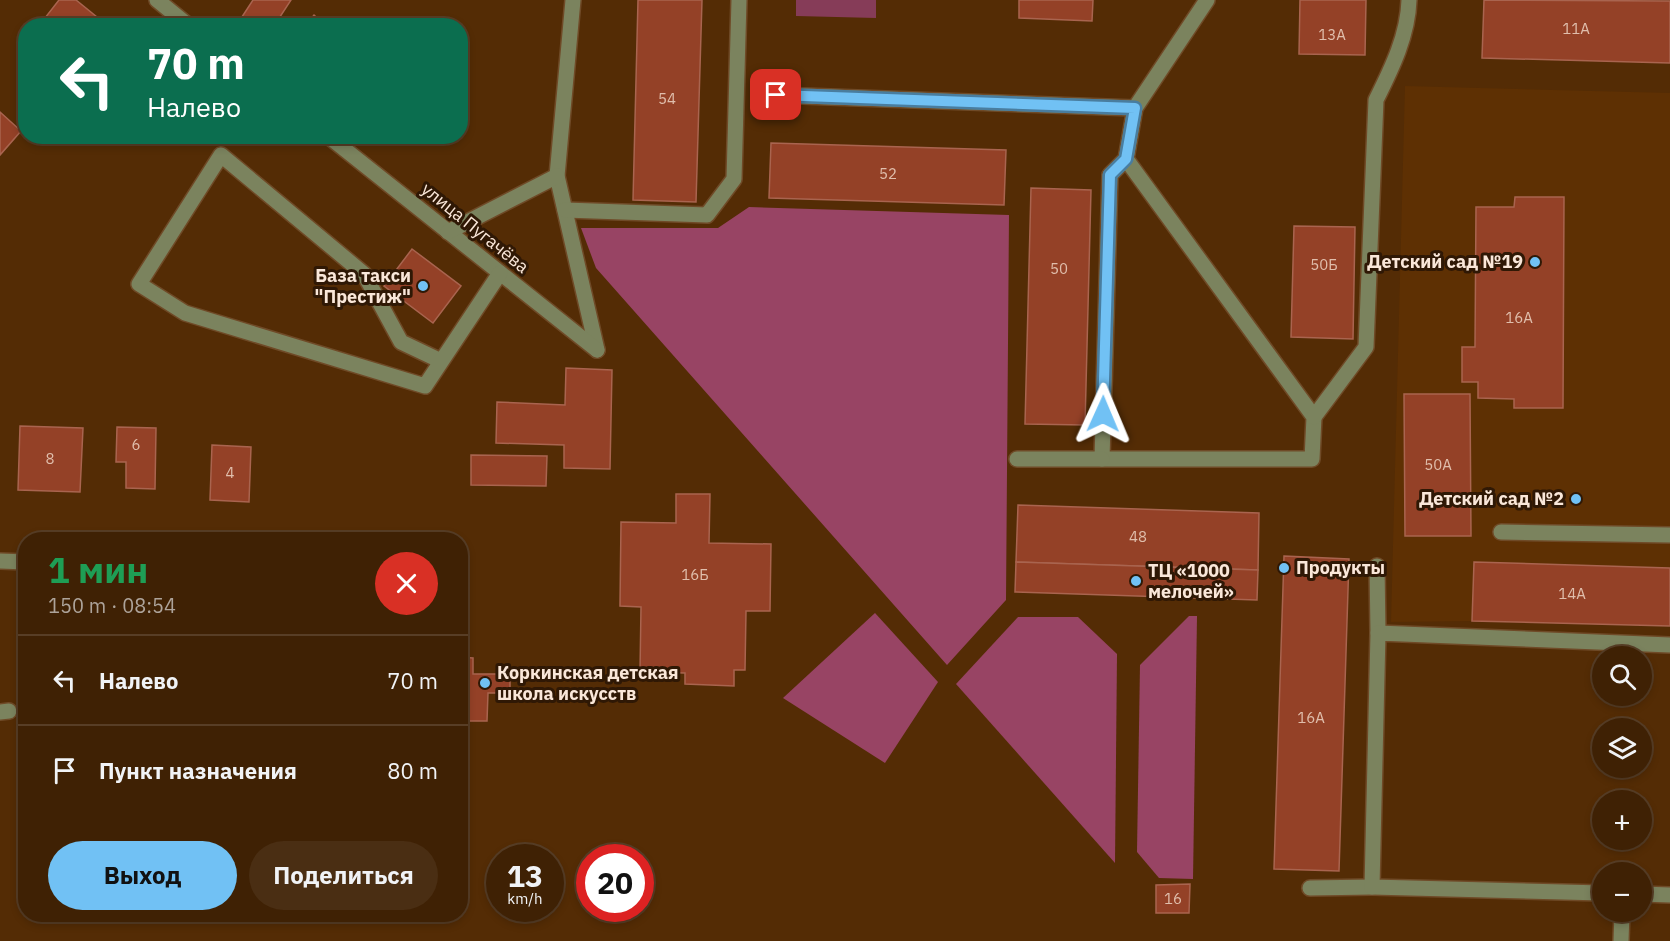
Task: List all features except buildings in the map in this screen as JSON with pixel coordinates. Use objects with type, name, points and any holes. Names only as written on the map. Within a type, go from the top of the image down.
[{"type":"street","points":[[157,0],[179,18]]},
{"type":"street","points":[[573,0],[557,176],[565,210],[707,215],[734,179],[739,0]]},
{"type":"street","points":[[1102,459],[1110,175],[1126,159],[1135,108],[1207,0]]},
{"type":"street","points":[[1017,459],[1312,459],[1314,417],[1366,347],[1376,100],[1394,64],[1408,18],[1409,0]]},
{"type":"street","points":[[776,95],[1135,108]]},
{"type":"street","name":"улица Пугачёва","points":[[338,144],[597,350],[565,210]]},
{"type":"street","points":[[441,361],[401,342],[364,274],[221,155],[140,284],[185,313],[425,386],[500,273]]},
{"type":"street","points":[[1126,159],[1314,417]]},
{"type":"street","points":[[448,232],[557,176]]},
{"type":"street","points":[[1501,532],[1670,535]]},
{"type":"street","points":[[0,561],[18,562]]},
{"type":"street","points":[[1372,887],[1378,633],[1377,566]]},
{"type":"street","points":[[1378,633],[1670,645]]},
{"type":"street","points":[[1310,888],[1372,887],[1592,893]]},
{"type":"street","points":[[1652,894],[1670,895]]},
{"type":"street","points":[[1621,941],[1622,922]]},
{"type":"shaded area","points":[[796,0],[876,0],[876,18],[796,16]]},
{"type":"shaded area","name":"Детский сад №19","points":[[1405,86],[1670,93],[1670,568],[1474,562],[1472,621],[1391,622]]},
{"type":"shaded area","points":[[749,207],[1009,215],[1006,600],[947,665],[596,268],[581,228],[718,228]]},
{"type":"shaded area","points":[[875,613],[938,682],[885,763],[783,698]]},
{"type":"shaded area","points":[[1189,616],[1197,616],[1193,879],[1159,878],[1137,852],[1140,665]]},
{"type":"shaded area","points":[[1018,617],[1078,617],[1117,654],[1115,863],[956,684]]},
{"type":"place","name":"Детский сад №19","points":[[1535,262]]},
{"type":"place","name":"База такси \"Престиж\"","points":[[423,286]]},
{"type":"place","name":"Детский сад №2","points":[[1576,499]]},
{"type":"place","name":"Продукты","points":[[1284,568]]},
{"type":"place","name":"ТЦ «1000 мелочей»","points":[[1136,581]]},
{"type":"place","name":"Коркинская детская школа искусств","points":[[485,683]]},
{"type":"route","points":[[776,95],[1135,108],[1126,159],[1110,175],[1103,414]]}]
